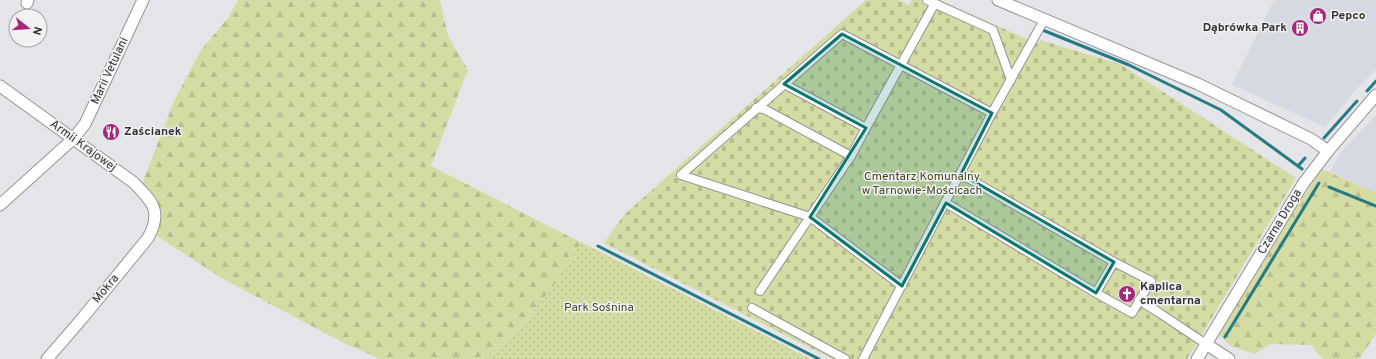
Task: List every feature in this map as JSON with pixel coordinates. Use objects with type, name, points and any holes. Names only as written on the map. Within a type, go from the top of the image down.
[{"type":"street","name":"Marii Vetulani","points":[[0,205],[73,139],[86,124],[143,0]]},
{"type":"street","points":[[998,0],[1198,84],[1310,139],[1328,151]]},
{"type":"street","points":[[760,291],[851,156],[900,64],[931,1],[993,30],[1011,80]]},
{"type":"street","points":[[863,359],[992,114],[1044,20]]},
{"type":"street","points":[[902,286],[810,218],[681,175],[842,34],[992,114]]},
{"type":"street","points":[[784,84],[866,128]]},
{"type":"street","name":"Armii Krajowej","points":[[0,86],[132,182],[148,197],[156,214]]},
{"type":"street","name":"Czarna Droga","points":[[1198,359],[1303,184],[1328,151],[1376,95]]},
{"type":"street","points":[[756,108],[764,109],[851,156]]},
{"type":"street","points":[[946,203],[1132,313],[1151,281],[1114,262],[961,174]]},
{"type":"street","name":"Mokra","points":[[47,359],[148,238],[154,227],[156,214]]},
{"type":"street","points":[[1096,293],[1114,262]]},
{"type":"street","points":[[1139,300],[1229,359]]},
{"type":"street","points":[[752,308],[845,359]]},
{"type":"highlighted area","points":[[842,34],[992,113],[961,174],[1114,262],[1096,293],[946,203],[902,286],[810,217],[866,128],[784,84]]},
{"type":"shaded area","points":[[1274,0],[1376,0],[1376,70],[1355,91],[1325,127],[1232,85]]},
{"type":"shaded area","points":[[1376,115],[1376,193],[1330,172],[1340,153]]},
{"type":"green space","points":[[238,0],[440,0],[448,36],[468,70],[431,166],[584,244],[551,290],[520,326],[485,359],[380,359],[344,343],[223,279],[151,232],[156,214],[140,189],[175,99],[201,50],[228,18]]},
{"type":"green space","name":"Cmentarz Komunalny w Tarnowie-Mościcach","points":[[866,0],[899,0],[908,5],[912,0],[939,0],[1038,44],[1040,40],[1120,64],[1296,178],[1187,359],[832,359],[604,243],[624,215]]},
{"type":"green space","points":[[1322,169],[1376,193],[1376,334],[1359,359],[1324,359],[1311,345],[1270,344],[1255,354],[1231,346],[1219,335],[1282,228]]},
{"type":"green space","name":"Park Sośnina","points":[[581,242],[811,359],[485,359],[520,326],[551,290]]},
{"type":"waterway","points":[[1040,29],[1129,65],[1221,110],[1302,169]]},
{"type":"waterway","points":[[1367,91],[1376,81]]},
{"type":"waterway","points":[[1324,138],[1357,101]]},
{"type":"waterway","points":[[1298,166],[1305,158]]},
{"type":"waterway","points":[[1225,337],[1319,183]]},
{"type":"waterway","points":[[1329,187],[1376,206]]},
{"type":"waterway","points":[[598,246],[819,359]]},
{"type":"place","name":"Pepco","points":[[1318,16]]},
{"type":"place","name":"Dąbrówka Park","points":[[1300,28]]},
{"type":"place","name":"Zaścianek","points":[[111,132]]},
{"type":"place","name":"Kaplica cmentarna","points":[[1127,294]]}]
